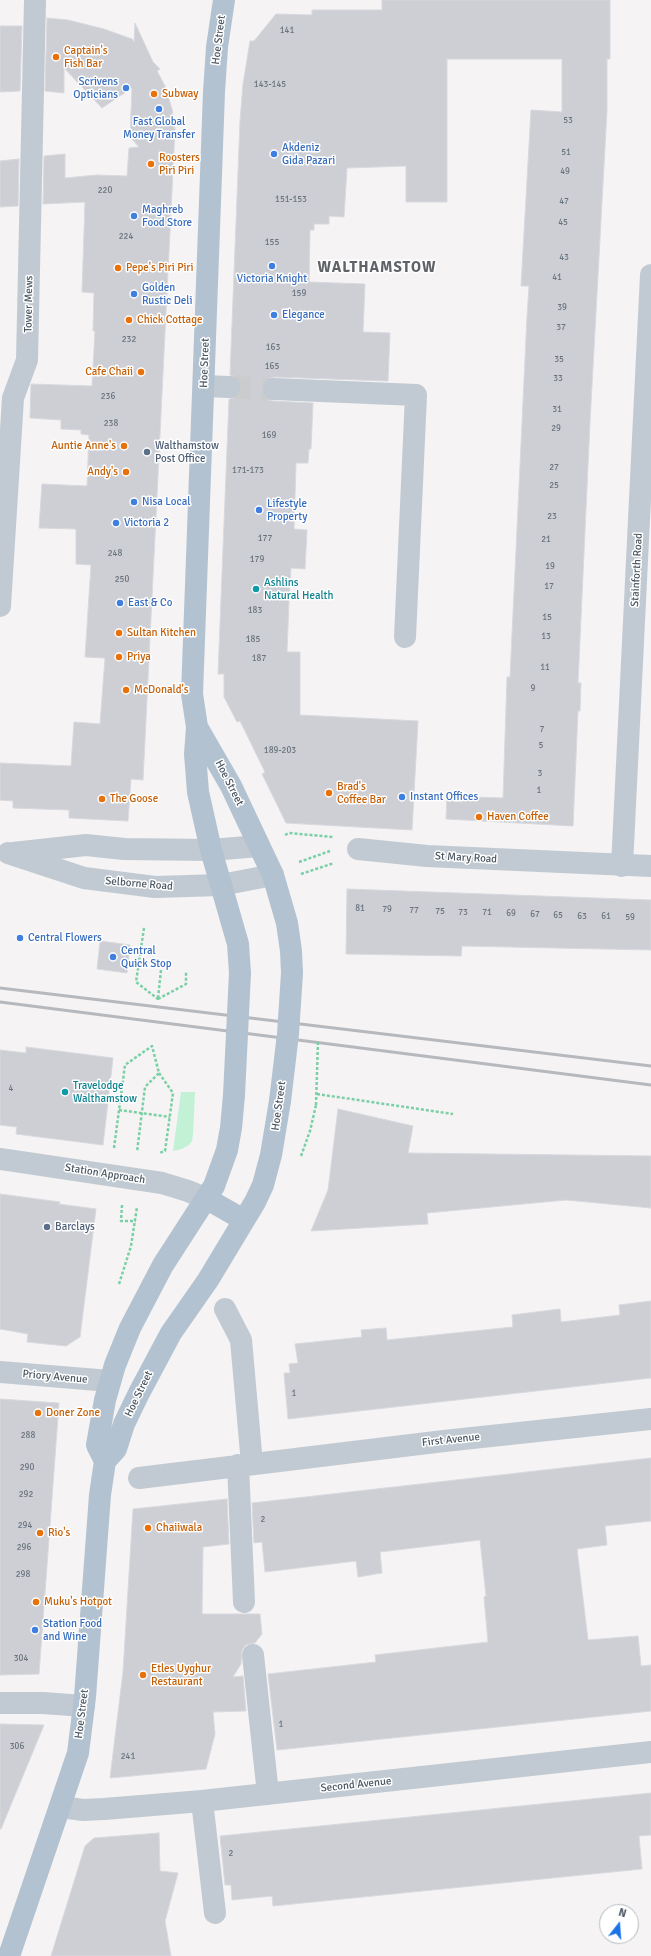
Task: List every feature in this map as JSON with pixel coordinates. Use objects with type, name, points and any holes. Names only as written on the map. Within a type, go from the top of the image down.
[{"type":"main road","name":"Hoe Street","points":[[9,1956],[61,1807],[78,1753],[84,1706],[100,1495],[105,1461],[97,1444],[110,1381],[130,1328],[156,1278],[214,1186],[227,1150],[232,1128],[240,973],[238,944],[211,850],[198,792],[195,754],[197,727],[192,694],[214,92],[217,47],[224,0]]},
{"type":"main road","name":"Hoe Street","points":[[105,1461],[116,1449],[124,1424],[145,1380],[172,1333],[208,1280],[263,1185],[271,1155],[280,1101],[288,1034],[292,973],[287,923],[273,876],[226,775],[197,727]]},
{"type":"main road","points":[[207,1199],[244,1220]]},
{"type":"main road","points":[[110,1381],[124,1382],[145,1380]]},
{"type":"street","name":"Tower Mews","points":[[0,606],[13,398],[27,360],[35,0]]},
{"type":"street","name":"Stainforth Road","points":[[622,866],[651,275]]},
{"type":"street","points":[[204,386],[230,387]]},
{"type":"street","points":[[274,389],[416,395],[405,637]]},
{"type":"street","name":"Selborne Road","points":[[4,853],[86,845],[135,849],[211,850],[259,846]]},
{"type":"street","name":"St Mary Road","points":[[358,849],[427,856],[622,866],[651,866]]},
{"type":"street","name":"Selborne Road","points":[[4,853],[77,876],[110,882],[170,888],[221,885],[273,876]]},
{"type":"street","name":"Station Approach","points":[[0,1159],[162,1183],[207,1199]]},
{"type":"street","points":[[225,1309],[241,1340],[248,1420],[237,1466],[244,1602]]},
{"type":"street","name":"Priory Avenue","points":[[0,1372],[110,1381]]},
{"type":"street","name":"First Avenue","points":[[139,1478],[444,1441],[651,1419]]},
{"type":"street","points":[[253,1655],[268,1794]]},
{"type":"street","points":[[0,1703],[43,1703],[84,1706]]},
{"type":"street","name":"Second Avenue","points":[[61,1807],[82,1810],[202,1801],[651,1752]]},
{"type":"street","points":[[202,1801],[215,1913]]},
{"type":"path","points":[[289,832],[358,839],[358,849],[328,852],[298,862]]},
{"type":"path","points":[[306,872],[340,861]]},
{"type":"path","points":[[144,928],[136,982],[158,999]]},
{"type":"path","points":[[158,999],[161,970]]},
{"type":"path","points":[[158,999],[186,984],[186,971]]},
{"type":"path","points":[[120,1151],[113,1148],[125,1065],[152,1046],[159,1073],[173,1093],[165,1150],[152,1155]]},
{"type":"path","points":[[138,1154],[145,1086],[159,1073]]},
{"type":"path","points":[[317,1094],[453,1114]]},
{"type":"path","points":[[119,1110],[170,1117]]},
{"type":"path","points":[[117,1292],[136,1222],[121,1221]]},
{"type":"green space","points":[[181,1092],[195,1092],[193,1134],[192,1141],[189,1145],[182,1149],[173,1151]]},
{"type":"building","points":[[382,0],[610,0],[610,59],[607,59],[607,110],[590,422],[578,683],[581,683],[580,711],[578,711],[573,826],[446,819],[447,796],[503,798],[507,677],[510,677],[529,286],[521,286],[531,110],[562,112],[562,59],[447,59],[447,202],[406,202],[406,166],[347,168],[344,217],[329,216],[329,224],[314,224],[314,230],[310,230],[309,282],[365,284],[363,332],[390,333],[388,381],[275,377],[268,378],[263,383],[262,388],[263,395],[268,400],[313,403],[311,449],[309,449],[308,463],[296,463],[294,529],[307,530],[305,569],[291,568],[289,601],[287,652],[300,652],[300,715],[418,721],[412,830],[286,823],[262,774],[265,772],[240,721],[237,722],[224,697],[224,674],[218,674],[229,399],[235,398],[239,394],[241,388],[240,381],[236,377],[230,375],[240,121],[243,84],[250,41],[254,41],[276,14],[312,15],[312,10],[382,10]]},
{"type":"building","points":[[47,18],[68,20],[104,29],[132,39],[134,42],[135,23],[153,62],[160,69],[157,71],[165,86],[172,109],[175,129],[143,780],[131,779],[128,821],[69,818],[69,810],[13,808],[13,801],[0,800],[0,763],[71,766],[74,722],[100,724],[105,658],[85,657],[91,565],[76,564],[76,529],[39,528],[42,484],[87,486],[89,435],[81,434],[81,430],[61,429],[61,420],[30,418],[31,384],[92,386],[95,331],[93,331],[94,293],[82,292],[85,202],[43,204],[44,156],[65,154],[65,178],[97,175],[127,176],[129,148],[139,147],[130,137],[132,88],[102,108],[64,68],[64,93],[45,91]]},
{"type":"building","points":[[0,26],[22,26],[20,91],[0,92]]},
{"type":"building","points":[[19,159],[18,206],[0,207],[0,161]]},
{"type":"building","points":[[347,889],[651,900],[651,950],[462,946],[461,956],[346,954]]},
{"type":"building","name":"Central Quick Stop","points":[[100,941],[130,945],[127,973],[97,969]]},
{"type":"building","name":"Travelodge Walthamstow","points":[[26,1047],[113,1058],[103,1145],[16,1134],[17,1127],[0,1125],[0,1050],[26,1053]]},
{"type":"building","points":[[338,1109],[413,1126],[408,1153],[651,1156],[651,1208],[566,1200],[427,1213],[428,1224],[311,1231],[328,1190]]},
{"type":"building","points":[[0,1194],[60,1202],[59,1204],[96,1209],[80,1337],[66,1346],[27,1342],[28,1334],[0,1329]]},
{"type":"building","points":[[651,1301],[651,1378],[288,1419],[284,1373],[290,1373],[289,1364],[298,1363],[295,1344],[362,1337],[361,1330],[386,1328],[387,1340],[513,1327],[512,1315],[560,1309],[561,1322],[620,1315],[619,1305]]},
{"type":"building","points":[[0,1399],[59,1403],[39,1674],[0,1675]]},
{"type":"building","points":[[651,1458],[651,1521],[605,1526],[607,1545],[577,1549],[588,1640],[638,1636],[641,1666],[651,1665],[651,1711],[277,1750],[268,1674],[376,1662],[375,1655],[488,1642],[484,1597],[486,1596],[480,1540],[380,1552],[382,1573],[358,1577],[356,1561],[265,1572],[262,1542],[254,1543],[252,1503]]},
{"type":"building","points":[[227,1499],[229,1544],[203,1547],[202,1614],[260,1614],[262,1634],[255,1643],[246,1645],[242,1650],[241,1664],[233,1677],[243,1676],[246,1711],[213,1712],[215,1734],[206,1769],[110,1778],[123,1672],[133,1509]]},
{"type":"building","points":[[0,1724],[44,1725],[1,1829],[0,1829]]},
{"type":"building","points":[[651,1793],[651,1835],[639,1836],[642,1869],[273,1906],[272,1896],[232,1900],[231,1885],[225,1885],[220,1836]]},
{"type":"building","points":[[159,1833],[160,1871],[178,1873],[165,1921],[171,1956],[51,1956],[85,1846],[94,1838]]},
{"type":"tunnel","points":[[229,387],[274,389]]},
{"type":"railway","points":[[0,988],[651,1066]]},
{"type":"railway","points":[[0,1002],[651,1085]]},
{"type":"place","name":"Captain's Fish Bar","points":[[56,57]]},
{"type":"place","name":"Scrivens Opticians","points":[[126,88]]},
{"type":"place","name":"Subway","points":[[154,94]]},
{"type":"place","name":"Fast Global Money Transfer","points":[[159,109]]},
{"type":"place","name":"Akdeniz Gida Pazari","points":[[274,154]]},
{"type":"place","name":"Roosters Piri Piri","points":[[151,164]]},
{"type":"place","name":"Maghreb Food Store","points":[[134,216]]},
{"type":"place","name":"Victoria Knight","points":[[272,266]]},
{"type":"place","name":"Pepe's Piri Piri","points":[[118,268]]},
{"type":"place","name":"Golden Rustic Deli","points":[[134,294]]},
{"type":"place","name":"Elegance","points":[[274,315]]},
{"type":"place","name":"Chick Cottage","points":[[129,320]]},
{"type":"place","name":"Cafe Chaii","points":[[141,372]]},
{"type":"place","name":"Auntie Anne's","points":[[124,446]]},
{"type":"place","name":"Walthamstow Post Office","points":[[147,452]]},
{"type":"place","name":"Andy's","points":[[126,472]]},
{"type":"place","name":"Nisa Local","points":[[134,502]]},
{"type":"place","name":"Lifestyle Property","points":[[259,510]]},
{"type":"place","name":"Victoria 2","points":[[116,523]]},
{"type":"place","name":"Ashlins Natural Health","points":[[256,589]]},
{"type":"place","name":"East & Co","points":[[120,603]]},
{"type":"place","name":"Sultan Kitchen","points":[[119,633]]},
{"type":"place","name":"Priya","points":[[119,657]]},
{"type":"place","name":"McDonald's","points":[[126,690]]},
{"type":"place","name":"Brad's Coffee Bar","points":[[329,793]]},
{"type":"place","name":"Instant Offices","points":[[402,797]]},
{"type":"place","name":"The Goose","points":[[102,799]]},
{"type":"place","name":"Haven Coffee","points":[[479,817]]},
{"type":"place","name":"Central Flowers","points":[[20,938]]},
{"type":"place","name":"Central Quick Stop","points":[[113,957]]},
{"type":"place","name":"Travelodge Walthamstow","points":[[65,1092]]},
{"type":"place","name":"Barclays","points":[[47,1227]]},
{"type":"place","name":"Doner Zone","points":[[38,1413]]},
{"type":"place","name":"Chaiiwala","points":[[148,1528]]},
{"type":"place","name":"Rio's","points":[[40,1533]]},
{"type":"place","name":"Muku's Hotpot","points":[[36,1602]]},
{"type":"place","name":"Station Food and Wine","points":[[35,1630]]},
{"type":"place","name":"Etles Uyghur Restaurant","points":[[143,1675]]},
{"type":"district","name":"WALTHAMSTOW","points":[[377,268]]}]
